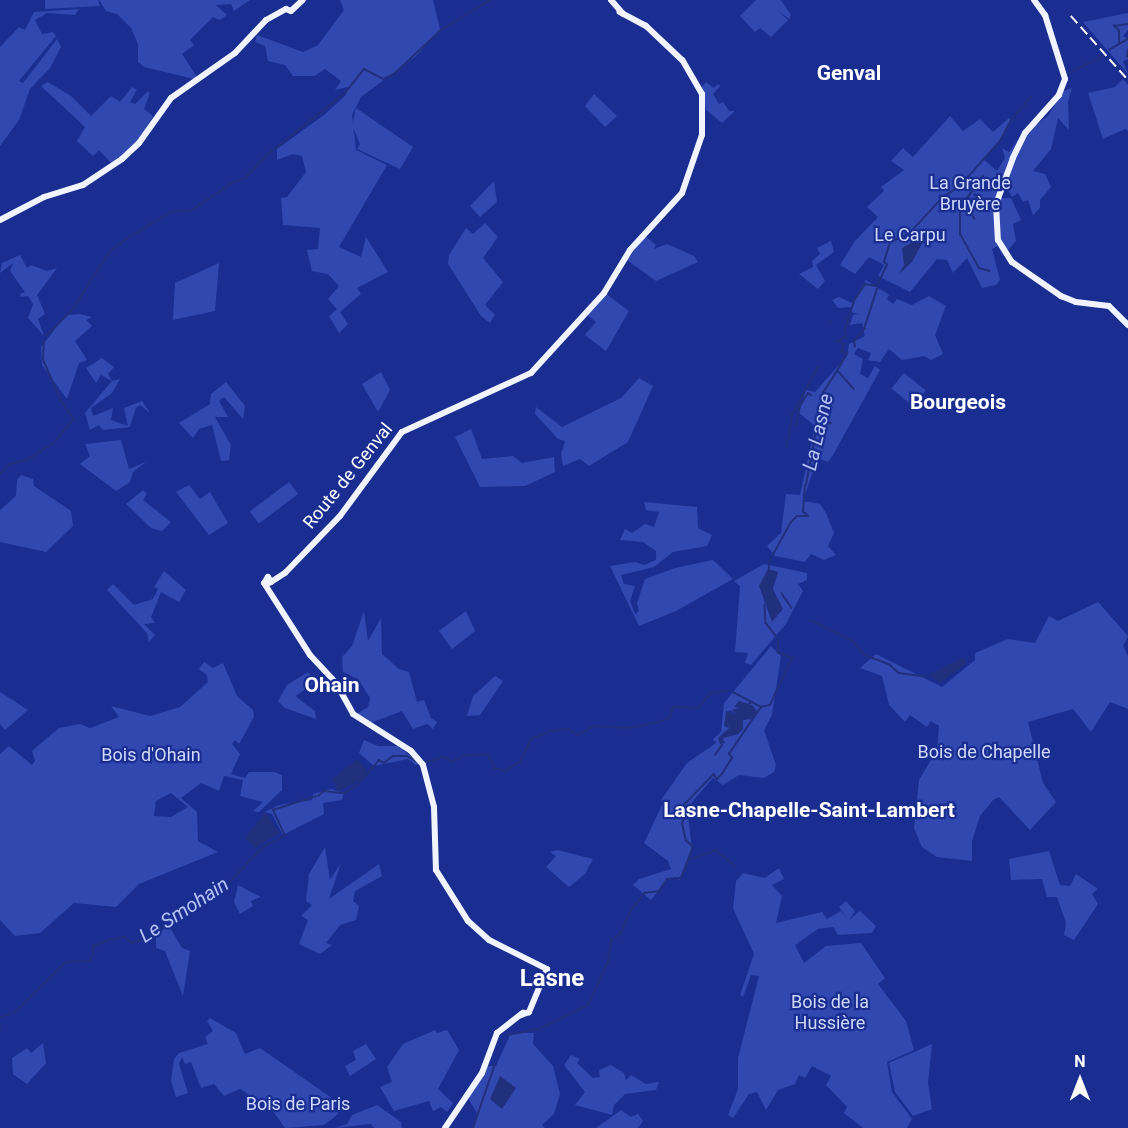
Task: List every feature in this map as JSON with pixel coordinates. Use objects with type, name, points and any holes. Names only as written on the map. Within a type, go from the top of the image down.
[{"type":"main road","points":[[0,220],[44,197],[77,188],[117,163],[139,143],[163,105],[235,53],[261,24],[286,9],[291,11],[293,6],[303,0]]},
{"type":"main road","name":"Route de Genval","points":[[445,1128],[476,1083],[497,1033],[527,1011],[548,972],[544,965],[479,933],[440,881],[435,866],[433,800],[425,768],[409,750],[356,718],[331,678],[310,655],[267,583],[288,569],[340,516],[402,432],[531,373],[608,288],[626,256],[684,187],[702,135],[704,101],[682,60],[653,33],[620,12],[611,0]]},
{"type":"main road","points":[[1034,0],[1045,15],[1063,79],[1061,93],[1022,139],[997,198],[996,229],[1000,248],[1014,264],[1061,296],[1076,302],[1109,306],[1128,325]]},
{"type":"green space","points":[[45,0],[98,0],[100,6],[45,9]]},
{"type":"green space","points":[[99,0],[250,0],[234,11],[231,4],[216,5],[227,15],[220,20],[213,17],[190,40],[194,45],[182,54],[197,77],[194,79],[144,67],[138,62],[138,44],[131,28],[117,14],[106,11]]},
{"type":"green space","points":[[340,0],[433,0],[440,29],[416,56],[361,97],[352,115],[356,150],[387,165],[339,247],[361,257],[366,237],[388,272],[357,288],[361,294],[340,312],[348,324],[339,333],[329,316],[337,309],[328,299],[339,286],[328,274],[312,271],[307,250],[318,249],[320,228],[283,225],[281,198],[287,197],[306,172],[302,156],[293,154],[277,160],[277,149],[324,115],[346,95],[348,87],[335,90],[341,81],[325,69],[314,76],[293,76],[285,65],[268,61],[265,46],[255,42],[257,35],[303,52],[318,45],[344,10]]},
{"type":"green space","points":[[756,0],[781,0],[791,15],[789,19],[777,10],[788,20],[771,37],[760,28],[755,32],[740,16]]},
{"type":"green space","points":[[79,9],[75,15],[47,13],[35,20],[42,34],[53,32],[56,36],[19,81],[23,83],[57,39],[61,47],[50,68],[30,89],[19,120],[0,146],[0,47],[19,27],[25,30],[34,12]]},
{"type":"green space","points":[[1128,13],[1128,30],[1123,36],[1128,39],[1128,59],[1123,61],[1128,74],[1083,22]]},
{"type":"green space","points":[[1123,79],[1128,85],[1128,131],[1125,129],[1103,139],[1088,93],[1115,87]]},
{"type":"green space","points":[[48,82],[71,96],[91,116],[111,96],[120,102],[132,87],[137,90],[130,102],[135,104],[148,91],[150,93],[144,109],[153,116],[141,138],[112,164],[99,150],[93,156],[77,141],[85,127],[41,86]]},
{"type":"green space","points":[[706,82],[714,88],[718,84],[720,86],[713,94],[719,104],[723,102],[729,111],[735,111],[722,123],[706,110],[701,88]]},
{"type":"green space","name":"La Grande Bruyère","points":[[1072,88],[1068,102],[1069,130],[1058,118],[1051,149],[1033,171],[1045,174],[1051,187],[1040,200],[1040,208],[1033,215],[1028,200],[1023,202],[1018,193],[1012,197],[1005,184],[998,198],[1011,198],[1021,220],[1013,224],[1016,241],[1003,256],[998,246],[992,249],[1000,280],[996,285],[982,288],[967,258],[953,273],[947,260],[937,259],[910,292],[878,276],[884,265],[869,257],[855,274],[840,265],[855,241],[878,217],[867,207],[884,191],[881,187],[904,170],[891,161],[903,148],[913,157],[950,116],[963,131],[980,119],[993,132],[1009,118],[1012,121],[1000,141],[984,160],[997,171],[1005,158],[1002,148],[1009,152],[1021,136],[1048,116],[1063,91]]},
{"type":"green space","points":[[594,94],[617,116],[605,127],[585,106]]},
{"type":"green space","points":[[356,108],[413,147],[400,169],[357,149],[360,144],[352,125]]},
{"type":"green space","points":[[494,181],[497,202],[480,217],[470,206]]},
{"type":"green space","points":[[485,223],[498,237],[483,258],[503,282],[485,305],[495,315],[490,323],[481,316],[448,264],[449,255],[466,228],[473,234]]},
{"type":"green space","points":[[645,236],[656,245],[654,249],[667,244],[694,256],[698,262],[656,281],[627,260]]},
{"type":"green space","points":[[831,241],[834,252],[816,265],[825,281],[818,289],[799,274],[813,267],[812,261],[820,254],[817,248]]},
{"type":"green space","points":[[20,255],[27,268],[31,265],[47,271],[57,268],[37,295],[45,314],[38,319],[44,336],[28,318],[33,304],[28,296],[21,297],[20,294],[25,292],[10,271],[13,263],[0,273],[2,263]]},
{"type":"green space","points":[[219,263],[215,311],[173,320],[175,283]]},
{"type":"green space","points":[[866,280],[889,295],[887,299],[893,304],[897,299],[912,305],[929,296],[946,306],[935,335],[943,354],[931,360],[924,356],[902,360],[889,349],[880,362],[868,360],[871,353],[858,348],[854,354],[863,359],[860,374],[868,378],[875,366],[880,370],[833,455],[828,462],[820,459],[815,465],[803,501],[820,504],[826,513],[834,533],[828,546],[836,555],[824,560],[811,554],[805,562],[775,556],[767,546],[781,533],[786,494],[800,495],[815,426],[799,413],[806,390],[815,392],[847,356],[849,344],[865,336],[862,323],[850,325],[853,315],[860,314],[853,313],[850,307],[838,308],[832,300],[839,297],[852,303]]},
{"type":"green space","points":[[605,293],[629,311],[606,351],[585,335],[596,322],[586,314]]},
{"type":"green space","points":[[80,314],[92,317],[86,320],[92,326],[75,341],[87,360],[79,363],[67,399],[42,365],[41,347],[66,315]]},
{"type":"green space","points":[[102,358],[114,367],[108,374],[112,381],[101,375],[96,383],[86,368]]},
{"type":"green space","points":[[381,372],[390,390],[378,412],[362,384]]},
{"type":"green space","points":[[904,373],[926,391],[913,406],[891,389]]},
{"type":"green space","points":[[639,378],[653,386],[628,442],[589,466],[580,459],[563,466],[561,454],[565,441],[558,439],[535,414],[536,407],[562,427],[621,398]]},
{"type":"green space","points":[[120,379],[112,393],[91,408],[93,416],[113,408],[111,420],[128,426],[124,408],[142,401],[150,413],[140,405],[136,408],[130,427],[103,430],[99,425],[90,430],[85,413],[112,381]]},
{"type":"green space","points":[[226,382],[245,406],[243,419],[224,397],[219,401],[228,417],[215,417],[231,445],[229,460],[221,461],[212,425],[199,429],[193,438],[179,423],[210,404],[211,394]]},
{"type":"green space","points":[[471,429],[482,459],[513,456],[522,463],[554,457],[555,472],[525,486],[480,487],[455,437]]},
{"type":"green space","points":[[121,440],[129,469],[146,462],[133,472],[130,482],[116,491],[80,464],[90,456],[85,444]]},
{"type":"green space","points":[[21,475],[33,479],[34,486],[71,511],[73,526],[46,552],[0,542],[0,510],[16,496],[17,480]]},
{"type":"green space","points":[[289,482],[298,494],[259,523],[250,511]]},
{"type":"green space","points":[[189,485],[200,499],[210,492],[228,523],[209,535],[176,492]]},
{"type":"green space","points":[[143,490],[147,494],[143,500],[171,522],[162,531],[151,528],[126,504]]},
{"type":"green space","points":[[644,502],[697,507],[698,528],[712,535],[707,546],[673,552],[654,567],[621,575],[624,584],[635,586],[630,601],[635,614],[639,611],[637,603],[645,579],[675,568],[713,560],[733,579],[676,611],[639,626],[610,566],[635,562],[644,565],[656,560],[656,551],[643,542],[620,540],[625,529],[632,533],[645,524],[654,527],[659,512],[646,510]]},
{"type":"green space","points":[[764,564],[807,573],[807,580],[798,584],[803,591],[786,624],[751,665],[745,663],[748,653],[735,652],[740,586],[734,581]]},
{"type":"green space","points":[[164,571],[186,590],[179,602],[161,592],[151,617],[155,623],[144,624],[155,635],[149,642],[147,633],[107,590],[113,584],[134,605],[153,599],[158,589],[154,587]]},
{"type":"green space","name":"Bois de Chapelle","points":[[1098,602],[1128,636],[1123,646],[1128,656],[1128,709],[1110,702],[1091,732],[1073,709],[1028,722],[1043,783],[1056,802],[1030,830],[999,797],[993,800],[980,816],[972,841],[972,861],[937,857],[922,847],[914,828],[919,780],[937,750],[939,726],[931,721],[927,727],[910,715],[905,722],[889,705],[882,676],[860,668],[876,654],[942,687],[975,660],[975,653],[1008,639],[1035,643],[1049,616],[1058,621]]},
{"type":"green space","points":[[364,611],[368,641],[381,618],[382,654],[399,669],[409,672],[417,702],[424,700],[431,718],[437,722],[433,729],[427,724],[413,729],[402,711],[368,724],[355,715],[368,707],[370,698],[358,679],[343,672],[342,657],[352,646]]},
{"type":"green space","points":[[466,611],[475,631],[452,649],[439,631]]},
{"type":"green space","points":[[771,646],[781,656],[772,715],[764,730],[776,765],[774,772],[764,778],[739,775],[723,785],[713,778],[692,802],[688,815],[692,850],[680,880],[675,877],[667,880],[651,900],[633,885],[639,879],[671,869],[668,861],[644,843],[663,803],[661,800],[687,763],[716,743],[713,739],[721,732],[724,703]],"holes":[[[739,701],[757,711],[743,720],[743,729],[738,734],[722,738],[720,744],[722,734],[736,723],[734,719],[726,728],[726,713],[730,710],[738,716],[732,710],[740,708],[735,706]]]},
{"type":"green space","name":"Bois d'Ohain","points":[[204,662],[213,668],[223,663],[237,696],[253,710],[254,717],[239,744],[235,740],[232,744],[240,754],[231,774],[245,778],[249,772],[274,772],[282,775],[282,790],[259,812],[253,811],[263,802],[240,796],[243,780],[224,776],[219,791],[201,783],[181,798],[197,812],[198,841],[218,852],[139,884],[116,907],[74,903],[40,933],[15,936],[0,920],[0,754],[9,746],[32,765],[35,761],[32,751],[59,728],[80,724],[90,728],[119,717],[111,706],[150,716],[180,707],[208,682],[207,675],[199,669]],"holes":[[[171,793],[188,807],[171,817],[154,816],[156,801]]]},
{"type":"green space","points":[[308,672],[317,682],[295,696],[315,711],[316,719],[285,708],[278,701],[287,685]]},
{"type":"green space","points":[[495,676],[503,681],[480,715],[467,716],[473,696]]},
{"type":"green space","points":[[0,692],[28,710],[5,730],[0,724]]},
{"type":"green space","points":[[364,740],[378,746],[398,746],[419,763],[416,765],[408,759],[374,766],[359,753]]},
{"type":"green space","points":[[331,789],[344,793],[342,800],[323,803],[324,814],[283,835],[272,814],[265,812],[279,805],[312,800],[313,794]]},
{"type":"green space","points":[[325,847],[330,880],[341,863],[329,899],[379,864],[382,876],[355,891],[353,901],[359,906],[356,920],[340,925],[326,943],[332,945],[320,954],[299,944],[308,920],[301,916],[312,905],[306,901],[309,874]]},
{"type":"green space","points":[[557,850],[593,859],[585,874],[569,887],[546,867],[556,856],[550,852]]},
{"type":"green space","points":[[1049,851],[1060,885],[1070,886],[1076,874],[1098,889],[1092,894],[1098,904],[1074,940],[1064,935],[1066,923],[1057,897],[1047,897],[1042,879],[1011,880],[1009,859]]},
{"type":"green space","name":"Bois de la Hussière","points":[[779,868],[784,879],[772,885],[782,896],[776,923],[822,912],[827,919],[841,911],[847,918],[839,907],[846,901],[855,911],[849,920],[860,911],[876,926],[872,933],[838,935],[833,927],[818,929],[795,945],[804,963],[826,946],[861,943],[885,978],[878,984],[906,1021],[914,1050],[887,1062],[892,1092],[912,1119],[907,1128],[863,1128],[844,1113],[847,1107],[826,1085],[831,1076],[812,1066],[805,1078],[799,1075],[795,1084],[778,1090],[766,1110],[757,1092],[749,1094],[733,1118],[728,1115],[738,1089],[738,1058],[759,976],[751,975],[743,997],[740,995],[754,954],[733,908],[736,881],[743,873],[765,878]]},
{"type":"green space","points":[[238,885],[261,897],[251,901],[253,906],[240,914],[234,902]]},
{"type":"green space","points":[[169,926],[182,948],[190,951],[183,996],[165,951],[156,948],[156,937],[152,937]]},
{"type":"green space","name":"Bois de Paris","points":[[210,1018],[236,1033],[245,1054],[260,1048],[342,1105],[337,1115],[324,1125],[285,1128],[272,1110],[240,1089],[224,1096],[214,1084],[201,1088],[191,1062],[185,1064],[182,1057],[179,1064],[188,1093],[176,1097],[171,1081],[174,1059],[179,1053],[208,1044],[205,1037],[213,1031],[207,1021]]},
{"type":"green space","points":[[435,1030],[437,1033],[447,1030],[459,1050],[438,1089],[453,1103],[447,1112],[441,1107],[433,1111],[429,1101],[394,1111],[380,1087],[392,1082],[387,1067],[403,1044]]},
{"type":"green space","points":[[511,1033],[534,1033],[533,1044],[553,1066],[560,1094],[554,1114],[542,1125],[545,1128],[474,1128],[478,1115],[468,1098],[485,1066],[496,1066]]},
{"type":"green space","points":[[43,1043],[46,1063],[27,1084],[13,1074],[12,1058],[27,1048],[31,1053]]},
{"type":"green space","points":[[366,1044],[376,1059],[350,1076],[345,1066],[356,1060],[353,1051]]},
{"type":"green space","points":[[932,1044],[928,1083],[932,1109],[913,1116],[895,1092],[889,1063]]},
{"type":"green space","points":[[571,1055],[580,1059],[577,1063],[593,1078],[600,1077],[599,1070],[611,1065],[624,1073],[626,1080],[631,1075],[646,1084],[659,1082],[656,1090],[625,1094],[614,1105],[612,1115],[575,1105],[585,1092],[564,1065]]},
{"type":"green space","points":[[377,1105],[401,1122],[402,1128],[374,1128],[371,1124],[335,1128],[347,1124],[352,1115]]},
{"type":"green space","points":[[621,1110],[631,1117],[638,1114],[643,1121],[638,1128],[596,1128]]},
{"type":"shaded area","points":[[918,230],[926,236],[912,262],[899,274],[904,265],[902,248],[912,242]]},
{"type":"shaded area","points":[[768,569],[778,572],[773,589],[783,609],[772,622],[759,586]]},
{"type":"shaded area","points":[[965,658],[966,664],[940,683],[928,675]]},
{"type":"shaded area","points":[[739,701],[752,705],[757,711],[752,719],[743,720],[743,729],[738,734],[723,738],[725,743],[720,744],[718,738],[730,728],[724,726],[726,711],[738,716],[732,710],[740,708],[734,707]]},
{"type":"shaded area","points":[[357,759],[367,770],[365,778],[338,791],[332,779]]},
{"type":"shaded area","points":[[265,812],[280,833],[255,848],[245,838]]},
{"type":"shaded area","points":[[500,1076],[516,1088],[502,1109],[490,1099]]},
{"type":"waterway","points":[[443,29],[490,0]]},
{"type":"waterway","points":[[1119,43],[1119,31],[1114,26],[1128,24]]},
{"type":"waterway","points":[[346,92],[364,69],[384,79],[394,74],[441,30]]},
{"type":"waterway","name":"La Lasne","points":[[1109,50],[1128,39]]},
{"type":"waterway","points":[[1127,57],[1128,50]]},
{"type":"waterway","name":"La Lasne","points":[[1065,75],[1102,57]]},
{"type":"waterway","points":[[276,148],[345,93]]},
{"type":"waterway","name":"La Lasne","points":[[1024,105],[1031,97]]},
{"type":"waterway","name":"La Lasne","points":[[1013,118],[1021,108]]},
{"type":"waterway","name":"La Lasne","points":[[878,284],[887,265],[884,262],[890,242],[909,234],[942,198],[960,186],[1000,141],[1011,120]]},
{"type":"waterway","points":[[235,182],[245,178],[273,150]]},
{"type":"waterway","name":"Le Carpu","points":[[960,235],[960,208],[983,176]]},
{"type":"waterway","points":[[133,235],[171,212],[192,210],[234,182]]},
{"type":"waterway","points":[[961,207],[970,211],[975,219]]},
{"type":"waterway","name":"Le Carpu","points":[[961,235],[979,268],[990,271]]},
{"type":"waterway","points":[[110,251],[131,236]]},
{"type":"waterway","points":[[91,280],[110,252]]},
{"type":"waterway","points":[[46,336],[73,309],[90,282]]},
{"type":"waterway","name":"La Lasne","points":[[846,353],[841,352],[844,345],[838,342],[846,336],[845,329],[855,299],[865,284],[877,286]]},
{"type":"waterway","points":[[855,347],[854,341],[864,329],[877,289]]},
{"type":"waterway","points":[[43,360],[44,341]]},
{"type":"waterway","name":"La Lasne","points":[[832,379],[847,354]]},
{"type":"waterway","points":[[44,361],[61,400],[74,419],[56,441]]},
{"type":"waterway","points":[[787,447],[792,415],[818,367]]},
{"type":"waterway","points":[[838,371],[854,389]]},
{"type":"waterway","name":"La Lasne","points":[[806,485],[823,393],[831,380]]},
{"type":"waterway","points":[[796,426],[800,406],[808,393],[811,395]]},
{"type":"waterway","points":[[821,424],[831,423]]},
{"type":"waterway","points":[[0,474],[9,464],[25,461],[54,443]]},
{"type":"waterway","name":"La Lasne","points":[[769,562],[791,522],[797,516],[808,516],[803,512],[805,486]]},
{"type":"waterway","name":"La Lasne","points":[[769,565],[769,571]]},
{"type":"waterway","points":[[782,593],[784,597]]},
{"type":"waterway","points":[[785,598],[792,608]]},
{"type":"waterway","name":"La Lasne","points":[[765,605],[766,623],[776,636]]},
{"type":"waterway","points":[[810,620],[853,641],[865,655],[889,664],[899,673],[926,677]]},
{"type":"waterway","name":"La Lasne","points":[[542,1028],[588,1005],[608,962],[611,940],[620,934],[631,910],[645,893],[659,891],[667,879],[681,878],[693,847],[686,841],[682,823],[687,813],[681,808],[714,774],[717,779],[722,774],[732,758],[729,754],[761,707],[770,705],[792,658],[778,653],[778,640]]},
{"type":"waterway","name":"Le Smohain","points":[[425,762],[444,757],[453,762],[464,756],[488,754],[495,768],[505,771],[520,762],[531,739],[550,731],[569,729],[578,735],[594,726],[627,728],[656,723],[670,718],[673,707],[698,708],[711,693],[728,691]]},
{"type":"waterway","name":"Le Smohain","points":[[733,692],[761,707]]},
{"type":"waterway","name":"Le Smohain","points":[[748,705],[751,702]]},
{"type":"waterway","points":[[715,755],[722,745]]},
{"type":"waterway","name":"Le Smohain","points":[[318,796],[324,791],[344,793],[359,784],[379,760],[384,763],[393,756],[407,756],[420,763]]},
{"type":"waterway","name":"Le Smohain","points":[[246,864],[264,847],[285,836],[273,810],[316,796]]},
{"type":"waterway","points":[[691,859],[716,850],[736,867]]},
{"type":"waterway","name":"Le Smohain","points":[[93,955],[93,946],[109,940],[125,937],[132,943],[152,936],[177,913],[223,889],[246,865]]},
{"type":"waterway","name":"Le Smohain","points":[[15,1012],[66,962],[91,961],[92,957]]},
{"type":"waterway","name":"Le Smohain","points":[[0,1017],[10,1014]]},
{"type":"waterway","name":"La Lasne","points":[[508,1035],[540,1029]]},
{"type":"waterway","name":"La Lasne","points":[[473,1128],[495,1064]]},
{"type":"railway","points":[[1071,16],[1128,80]]},
{"type":"district","name":"Genval","points":[[849,73]]},
{"type":"district","name":"Bourgeois","points":[[958,402]]},
{"type":"district","name":"Ohain","points":[[332,685]]},
{"type":"district","name":"Lasne-Chapelle-Saint-Lambert","points":[[809,810]]},
{"type":"district","name":"Lasne","points":[[552,979]]}]
